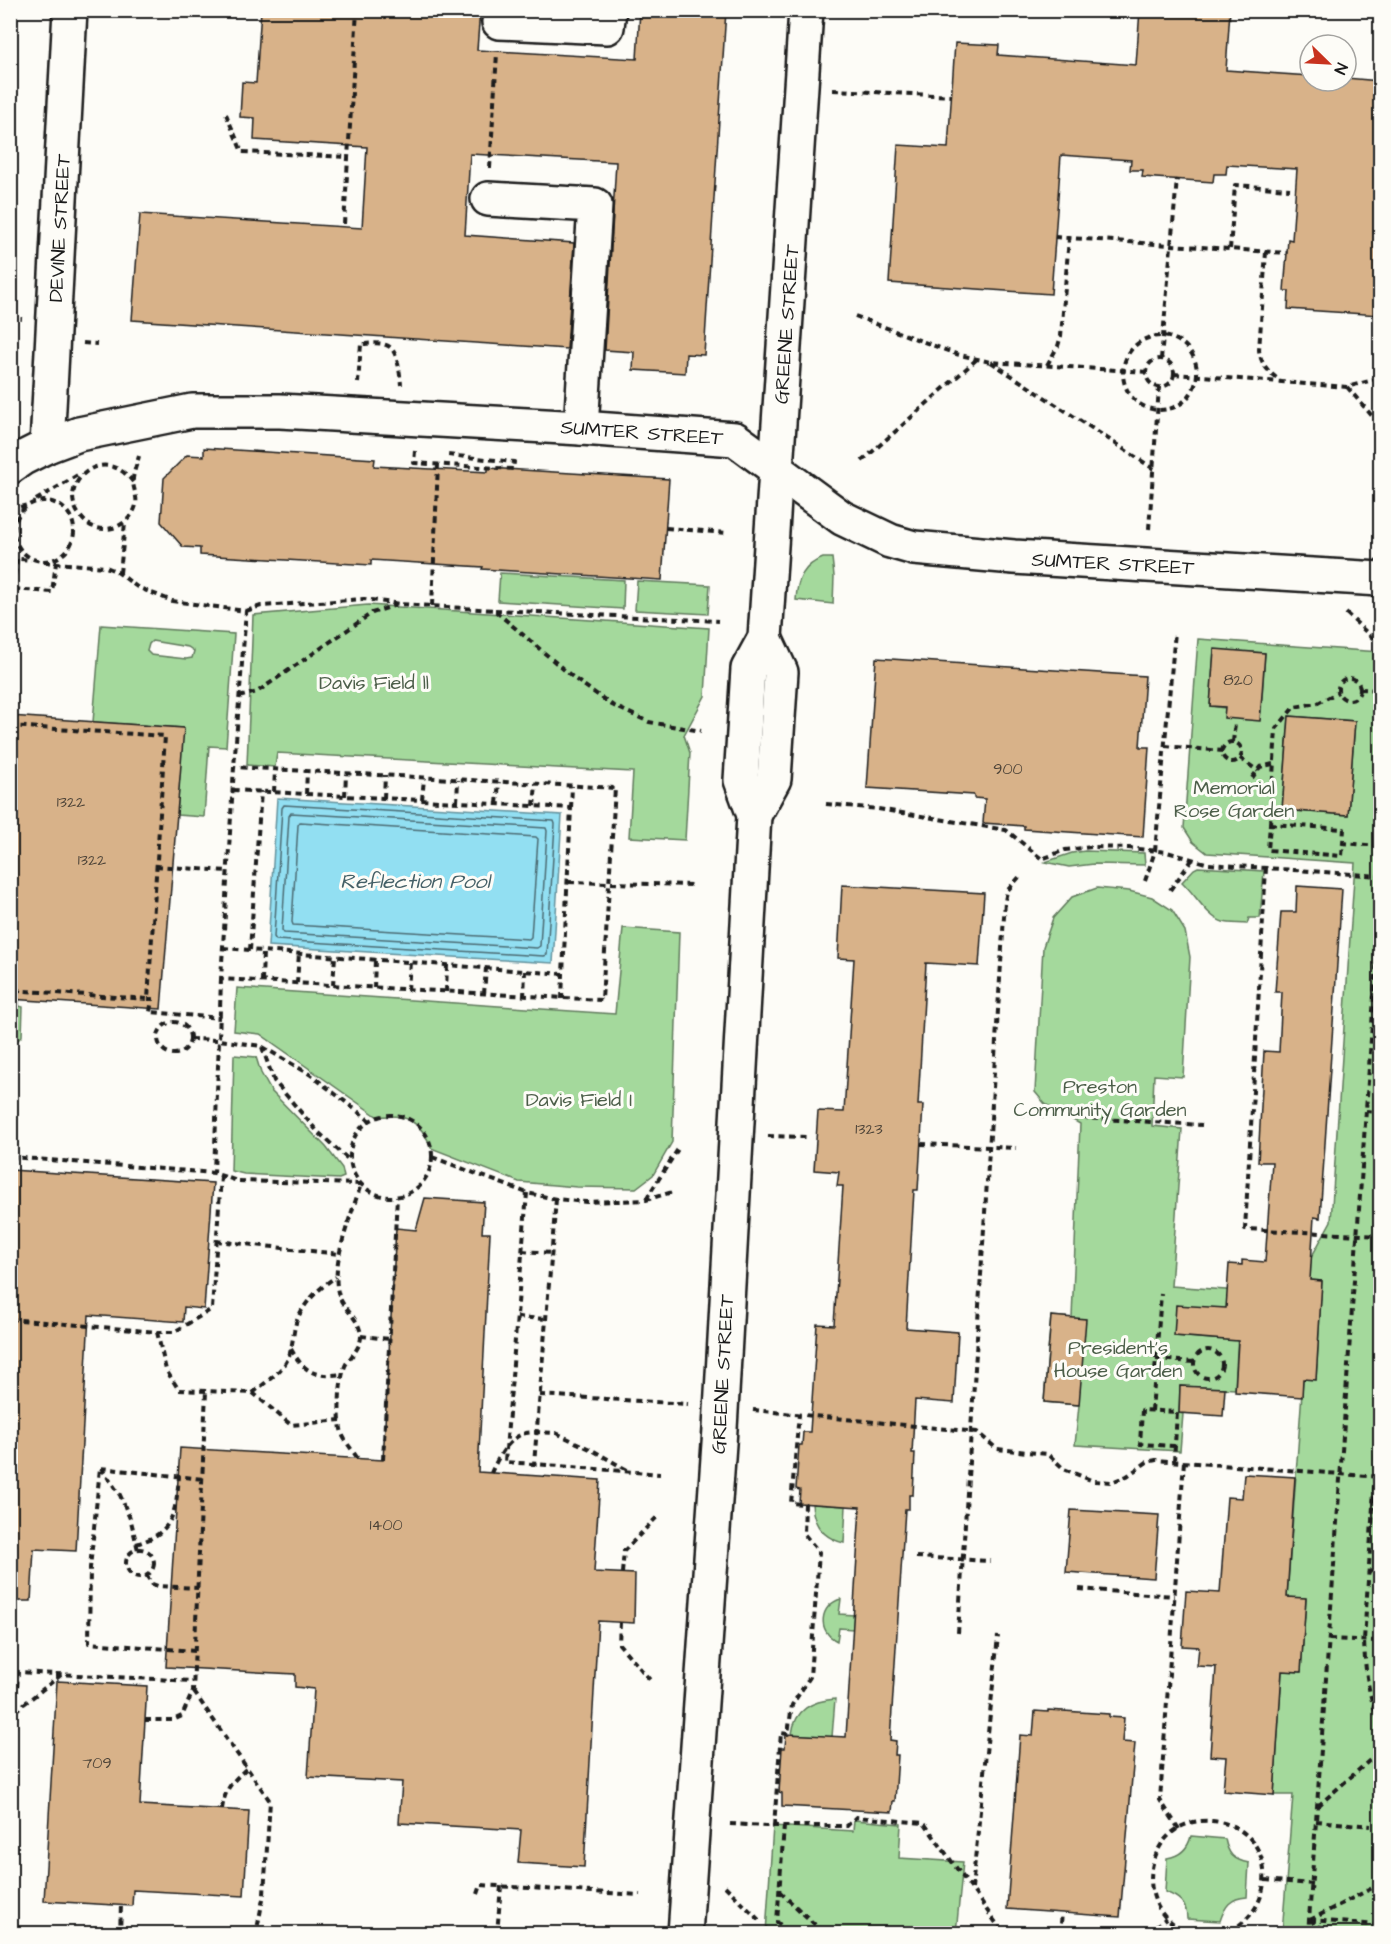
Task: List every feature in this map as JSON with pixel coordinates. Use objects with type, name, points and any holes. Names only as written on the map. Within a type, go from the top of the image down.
[{"type":"street","name":"DEVINE STREET","points":[[23,457],[70,10]]},
{"type":"street","points":[[500,22],[607,27],[609,10]]},
{"type":"street","name":"GREENE STREET","points":[[685,1934],[720,1429],[754,815],[741,780],[742,758],[748,669],[765,638],[806,10]]},
{"type":"street","points":[[488,199],[595,205],[581,428]]},
{"type":"street","name":"SUMTER STREET","points":[[23,457],[79,434],[192,411],[236,410],[581,428],[735,439],[842,518],[890,542],[914,548],[1014,557],[1380,579]]},
{"type":"path","points":[[344,224],[357,10]]},
{"type":"path","points":[[488,199],[500,22]]},
{"type":"path","points":[[867,92],[952,96]]},
{"type":"path","points":[[226,114],[242,152],[348,157]]},
{"type":"path","points":[[1161,359],[1177,179]]},
{"type":"path","points":[[1230,249],[1235,185],[1290,189]]},
{"type":"path","points":[[1055,237],[1287,253]]},
{"type":"path","points":[[1047,365],[1061,336],[1069,237]]},
{"type":"path","points":[[1266,252],[1259,350],[1265,369],[1280,382]]},
{"type":"path","points":[[855,316],[956,354],[990,362],[1147,372]]},
{"type":"path","points":[[378,336],[378,345]]},
{"type":"path","points":[[1164,336],[1178,341],[1191,354],[1196,365],[1196,376],[1194,387],[1179,404],[1157,410],[1146,407],[1129,393],[1124,382],[1123,370],[1125,360],[1139,342],[1150,337],[1164,336]]},
{"type":"path","points":[[358,385],[361,344],[386,345],[392,350],[399,367],[401,386]]},
{"type":"path","points":[[862,461],[977,359]]},
{"type":"path","points":[[1161,359],[1169,362],[1174,374],[1170,383],[1159,387],[1149,381],[1147,372],[1153,362],[1161,359]]},
{"type":"path","points":[[990,362],[1154,469]]},
{"type":"path","points":[[1174,374],[1347,387],[1380,378]]},
{"type":"path","points":[[1149,529],[1159,387]]},
{"type":"path","points":[[1347,387],[1380,425]]},
{"type":"path","points":[[133,482],[142,448]]},
{"type":"path","points":[[415,451],[414,463],[513,469],[514,462],[448,456]]},
{"type":"path","points":[[432,606],[438,464]]},
{"type":"path","points":[[34,560],[18,548],[14,539],[16,519],[29,505],[88,470],[108,465],[127,473],[137,492],[132,514],[116,527],[105,529],[85,522],[74,505],[73,495],[75,485],[88,470]]},
{"type":"path","points":[[10,510],[48,501],[66,510],[74,528],[69,548],[63,555],[44,562]]},
{"type":"path","points":[[120,573],[125,522]]},
{"type":"path","points":[[666,528],[727,533]]},
{"type":"path","points":[[10,558],[106,567],[120,573],[137,587],[172,601],[246,610],[261,606],[364,599],[400,604],[495,610],[718,621]]},
{"type":"path","points":[[16,559],[13,589],[52,592],[56,563]]},
{"type":"path","points":[[239,697],[257,692],[372,613],[400,604]]},
{"type":"path","points":[[214,1173],[227,871],[246,610]]},
{"type":"path","points":[[495,610],[575,679],[612,705],[649,722],[701,731]]},
{"type":"path","points":[[1346,613],[1380,645]]},
{"type":"path","points":[[1145,881],[1155,851],[1175,632]]},
{"type":"path","points":[[1270,824],[1344,829],[1342,856],[1268,850],[1276,729],[1294,707],[1318,704],[1338,692],[1341,681],[1347,677],[1355,679],[1360,685],[1356,698],[1349,700],[1338,692]]},
{"type":"path","points":[[1360,689],[1380,690]]},
{"type":"path","points":[[1233,742],[1235,723]]},
{"type":"path","points":[[10,726],[165,736],[148,999]]},
{"type":"path","points":[[1233,742],[1241,748],[1242,754],[1236,761],[1230,762],[1224,758],[1222,752],[1225,746],[1233,742]]},
{"type":"path","points":[[1165,746],[1222,752]]},
{"type":"path","points":[[1240,758],[1258,771]]},
{"type":"path","points":[[1252,778],[1266,765],[1274,764]]},
{"type":"path","points":[[221,979],[602,1000],[615,788],[234,767]]},
{"type":"path","points":[[274,770],[274,792]]},
{"type":"path","points":[[306,794],[307,771]]},
{"type":"path","points":[[345,796],[346,774]]},
{"type":"path","points":[[384,798],[385,776]]},
{"type":"path","points":[[422,800],[424,778]]},
{"type":"path","points":[[457,802],[458,780]]},
{"type":"path","points":[[497,804],[499,782]]},
{"type":"path","points":[[534,807],[536,784]]},
{"type":"path","points":[[562,999],[573,786]]},
{"type":"path","points":[[232,790],[571,808]]},
{"type":"path","points":[[250,950],[261,791]]},
{"type":"path","points":[[826,804],[878,808],[1006,830],[1042,859],[1065,850],[1092,847],[1155,851],[1209,864],[1380,876]]},
{"type":"path","points":[[1342,843],[1380,846]]},
{"type":"path","points":[[1170,890],[1192,860]]},
{"type":"path","points":[[156,866],[227,871]]},
{"type":"path","points":[[1266,868],[1245,1228],[1380,1236]]},
{"type":"path","points":[[958,1633],[1005,901],[1007,891],[1021,875]]},
{"type":"path","points":[[568,882],[693,885]]},
{"type":"path","points":[[1308,1934],[1380,911]]},
{"type":"path","points":[[223,948],[563,974]]},
{"type":"path","points":[[262,981],[263,951]]},
{"type":"path","points":[[297,983],[299,953]]},
{"type":"path","points":[[333,986],[335,956]]},
{"type":"path","points":[[374,988],[375,960]]},
{"type":"path","points":[[408,990],[410,962]]},
{"type":"path","points":[[446,992],[447,965]]},
{"type":"path","points":[[484,994],[486,968]]},
{"type":"path","points":[[524,997],[525,971]]},
{"type":"path","points":[[10,990],[152,999],[150,1012],[220,1018]]},
{"type":"path","points":[[178,1022],[186,1028],[190,1039],[183,1051],[173,1054],[160,1047],[158,1037],[162,1027],[178,1022]]},
{"type":"path","points":[[190,1039],[219,1040],[261,1046],[311,1075],[370,1122]]},
{"type":"path","points":[[261,1046],[274,1081],[318,1132],[350,1160]]},
{"type":"path","points":[[1366,1111],[1380,1112]]},
{"type":"path","points":[[1018,1114],[1202,1125]]},
{"type":"path","points":[[392,1115],[406,1118],[418,1125],[427,1135],[432,1148],[432,1157],[428,1174],[421,1185],[410,1193],[398,1197],[384,1197],[371,1193],[353,1173],[350,1160],[351,1146],[357,1133],[378,1117],[392,1115]]},
{"type":"path","points":[[921,1144],[1016,1148]]},
{"type":"path","points":[[646,1200],[678,1149]]},
{"type":"path","points":[[10,1157],[214,1173],[237,1181],[361,1184]]},
{"type":"path","points":[[432,1157],[527,1193],[556,1199],[586,1202],[646,1200],[672,1191]]},
{"type":"path","points":[[10,1319],[174,1332],[212,1309],[221,1176]]},
{"type":"path","points":[[358,1459],[342,1434],[340,1401],[342,1374],[361,1336],[352,1315],[339,1297],[336,1277],[340,1254],[361,1184]]},
{"type":"path","points":[[527,1193],[505,1462],[660,1474]]},
{"type":"path","points":[[382,1460],[398,1197]]},
{"type":"path","points":[[534,1464],[556,1199]]},
{"type":"path","points":[[216,1241],[340,1254]]},
{"type":"path","points":[[522,1251],[552,1253]]},
{"type":"path","points":[[253,1393],[284,1364],[291,1349],[296,1321],[306,1303],[336,1277]]},
{"type":"path","points":[[1152,1411],[1161,1294]]},
{"type":"path","points":[[517,1317],[546,1319]]},
{"type":"path","points":[[157,1332],[166,1370],[178,1390],[253,1393],[291,1425],[341,1420]]},
{"type":"path","points":[[361,1336],[390,1338]]},
{"type":"path","points":[[291,1349],[296,1358],[310,1372],[325,1377],[342,1374]]},
{"type":"path","points":[[1209,1350],[1214,1351],[1220,1358],[1222,1366],[1217,1374],[1208,1378],[1199,1375],[1194,1362],[1194,1358],[1201,1351],[1209,1350]]},
{"type":"path","points":[[1156,1359],[1194,1362]]},
{"type":"path","points":[[145,1720],[173,1720],[182,1716],[193,1691],[206,1391]]},
{"type":"path","points":[[540,1395],[695,1405]]},
{"type":"path","points":[[1380,1402],[1378,1477],[1364,1641],[1365,1667],[1373,1706],[1380,1723]]},
{"type":"path","points":[[752,1410],[977,1432],[997,1449],[1048,1454],[1064,1469],[1094,1481],[1112,1482],[1147,1462],[1156,1460],[1378,1477]]},
{"type":"path","points":[[1174,1461],[1175,1446],[1177,1412],[1142,1410],[1140,1444],[1175,1446]]},
{"type":"path","points":[[774,1826],[781,1733],[788,1734],[792,1705],[810,1677],[819,1552],[804,1534],[805,1504],[791,1503],[799,1414]]},
{"type":"path","points":[[491,1473],[498,1458],[513,1440],[524,1433],[556,1433],[568,1437],[630,1472]]},
{"type":"path","points":[[1179,1828],[1160,1800],[1184,1461]]},
{"type":"path","points":[[100,1468],[203,1479]]},
{"type":"path","points":[[100,1468],[120,1495],[131,1521],[138,1550]]},
{"type":"path","points":[[100,1468],[90,1568],[89,1643],[195,1651]]},
{"type":"path","points":[[136,1544],[153,1539],[167,1526],[175,1505],[179,1476]]},
{"type":"path","points":[[622,1573],[624,1551],[658,1516]]},
{"type":"path","points":[[138,1550],[147,1551],[153,1558],[154,1567],[146,1575],[134,1576],[127,1565],[128,1557],[138,1550]]},
{"type":"path","points":[[916,1557],[990,1561]]},
{"type":"path","points":[[1368,1574],[1380,1561]]},
{"type":"path","points":[[146,1575],[152,1584],[158,1586],[198,1588]]},
{"type":"path","points":[[1079,1588],[1174,1596]]},
{"type":"path","points":[[620,1622],[619,1644],[651,1681]]},
{"type":"path","points":[[972,1890],[998,1636]]},
{"type":"path","points":[[1329,1639],[1380,1641]]},
{"type":"path","points":[[10,1802],[18,1672],[194,1681]]},
{"type":"path","points":[[15,1710],[62,1674]]},
{"type":"path","points":[[193,1691],[270,1801],[264,1894],[256,1934]]},
{"type":"path","points":[[1373,1706],[1380,1701]]},
{"type":"path","points":[[1318,1807],[1380,1751]]},
{"type":"path","points":[[222,1809],[223,1798],[228,1786],[247,1768]]},
{"type":"path","points":[[730,1824],[848,1826],[856,1817],[924,1823],[1004,1934]]},
{"type":"path","points":[[1192,1934],[1181,1930],[1166,1919],[1156,1904],[1150,1888],[1150,1871],[1155,1854],[1165,1839],[1179,1828],[1195,1822],[1212,1821],[1229,1825],[1244,1834],[1256,1847],[1263,1863],[1265,1880],[1261,1899],[1251,1916],[1237,1931],[1223,1934]]},
{"type":"path","points":[[1316,1821],[1371,1826]]},
{"type":"path","points":[[784,1826],[777,1922],[791,1934]]},
{"type":"path","points":[[1265,1880],[1312,1884]]},
{"type":"path","points":[[1309,1920],[1380,1884]]},
{"type":"path","points":[[478,1894],[481,1885],[640,1895]]},
{"type":"path","points":[[497,1934],[501,1886]]},
{"type":"path","points":[[725,1886],[760,1921]]},
{"type":"path","points":[[780,1892],[825,1934]]},
{"type":"path","points":[[120,1934],[122,1905]]},
{"type":"path","points":[[1060,1934],[1062,1913]]},
{"type":"path","points":[[1147,1934],[1166,1919]]},
{"type":"path","points":[[1309,1920],[1380,1925]]},
{"type":"path","points":[[1309,1920],[1330,1934]]},
{"type":"path","points":[[798,1934],[803,1934]]},
{"type":"green space","points":[[823,558],[832,558],[833,604],[796,600],[802,574],[810,565]]},
{"type":"green space","points":[[500,573],[624,580],[623,609],[498,601]]},
{"type":"green space","points":[[637,581],[710,585],[708,614],[635,610]]},
{"type":"green space","name":"Davis Field ll","points":[[368,605],[709,628],[705,696],[684,735],[690,753],[685,840],[629,837],[633,772],[277,753],[275,767],[247,765],[253,615]]},
{"type":"green space","points":[[101,625],[234,634],[226,747],[209,746],[204,817],[177,815],[183,728],[93,722]],"holes":[[[152,641],[188,647],[194,651],[192,658],[186,659],[151,655],[147,651]]]},
{"type":"green space","name":"Memorial Rose Garden","points":[[1198,639],[1380,652],[1380,1933],[1282,1933],[1293,1795],[1274,1795],[1282,1671],[1301,1672],[1306,1599],[1287,1597],[1303,1379],[1316,1380],[1322,1281],[1310,1280],[1311,1258],[1331,1221],[1355,863],[1207,853],[1193,842],[1184,828]],"holes":[[[1214,650],[1265,653],[1261,713],[1210,706]],[[1289,716],[1355,721],[1348,815],[1282,810]]]},
{"type":"green space","points":[[1085,851],[1144,853],[1145,865],[1094,864],[1069,867],[1045,862]]},
{"type":"green space","points":[[1198,867],[1264,871],[1260,918],[1249,918],[1247,924],[1223,922],[1212,916],[1182,882]]},
{"type":"green space","points":[[1097,888],[1129,891],[1152,897],[1172,910],[1185,931],[1190,957],[1183,1077],[1154,1075],[1152,1126],[1182,1129],[1171,1286],[1239,1291],[1237,1318],[1176,1306],[1175,1336],[1213,1339],[1238,1332],[1235,1389],[1180,1386],[1179,1413],[1183,1414],[1180,1451],[1075,1445],[1079,1405],[1044,1402],[1051,1316],[1072,1318],[1080,1124],[1045,1104],[1035,1092],[1043,947],[1053,918],[1072,897]]},
{"type":"green space","name":"Davis Field I","points":[[623,928],[679,932],[672,1142],[653,1175],[636,1188],[577,1187],[519,1182],[431,1148],[423,1132],[412,1121],[397,1116],[378,1117],[260,1034],[234,1031],[237,988],[615,1014]]},
{"type":"green space","points":[[10,999],[19,999],[19,1006],[23,1007],[22,1036],[18,1040],[11,1039]]},
{"type":"green space","points":[[234,1055],[256,1057],[261,1073],[271,1091],[326,1147],[342,1168],[344,1177],[339,1179],[244,1174],[231,1171]]},
{"type":"green space","points":[[812,1504],[846,1506],[844,1543],[830,1538],[820,1530],[814,1518]]},
{"type":"green space","points":[[841,1599],[839,1614],[854,1615],[853,1629],[839,1628],[837,1641],[826,1631],[823,1619],[828,1607]]},
{"type":"green space","points":[[835,1699],[832,1737],[792,1734],[801,1712],[812,1704]]},
{"type":"green space","points":[[854,1820],[901,1824],[899,1858],[963,1862],[956,1933],[766,1933],[773,1826],[853,1831]]},
{"type":"green space","points":[[1191,1836],[1225,1839],[1232,1856],[1249,1863],[1247,1897],[1232,1901],[1220,1921],[1187,1919],[1186,1909],[1181,1901],[1165,1892],[1167,1858],[1183,1851]]},
{"type":"water","name":"Reflection Pool","points":[[277,798],[562,815],[553,963],[268,946]]},
{"type":"building","points":[[261,10],[322,10],[322,13],[376,16],[377,10],[480,10],[477,50],[637,59],[640,10],[726,10],[704,355],[686,354],[685,373],[633,370],[634,352],[605,350],[616,162],[470,154],[465,235],[574,243],[567,349],[132,320],[140,214],[362,228],[367,147],[254,140],[255,118],[240,117],[242,82],[256,83]]},
{"type":"building","points":[[1140,10],[1230,10],[1226,70],[1298,75],[1298,93],[1358,93],[1358,79],[1380,81],[1380,315],[1288,309],[1289,291],[1284,291],[1288,239],[1292,240],[1297,169],[1227,165],[1226,174],[1214,174],[1213,182],[1142,177],[1143,170],[1130,170],[1131,160],[1061,155],[1051,294],[889,283],[898,145],[948,148],[955,43],[999,45],[998,55],[1136,65]]},
{"type":"building","points":[[204,448],[375,459],[374,466],[488,472],[488,468],[669,479],[662,580],[371,560],[371,565],[200,555],[200,548],[183,547],[161,522],[164,478],[187,455],[204,456]]},
{"type":"building","points":[[1214,649],[1265,653],[1260,721],[1224,718],[1225,707],[1210,706]]},
{"type":"building","points":[[876,658],[1145,676],[1140,747],[1149,747],[1143,837],[1024,829],[1024,826],[983,823],[985,799],[974,798],[974,795],[867,788]]},
{"type":"building","points":[[10,716],[184,728],[161,1009],[10,999]]},
{"type":"building","points":[[1289,716],[1355,721],[1348,815],[1282,810]]},
{"type":"building","points":[[842,885],[984,893],[979,966],[926,963],[918,1105],[923,1105],[918,1190],[914,1190],[906,1328],[958,1332],[954,1403],[915,1400],[912,1453],[915,1453],[913,1495],[909,1495],[909,1509],[905,1509],[890,1740],[896,1741],[895,1755],[898,1755],[895,1801],[893,1801],[892,1812],[782,1806],[782,1793],[779,1792],[782,1748],[785,1748],[786,1734],[846,1737],[860,1507],[799,1503],[800,1490],[796,1489],[799,1445],[802,1445],[803,1432],[810,1432],[817,1324],[834,1325],[843,1186],[837,1186],[839,1172],[814,1170],[818,1111],[844,1112],[854,959],[838,958]]},
{"type":"building","points":[[1297,886],[1342,889],[1320,1218],[1314,1217],[1310,1280],[1322,1281],[1316,1380],[1303,1379],[1302,1397],[1235,1392],[1238,1341],[1174,1336],[1176,1305],[1226,1308],[1229,1264],[1242,1265],[1242,1260],[1265,1262],[1272,1162],[1258,1162],[1264,1051],[1279,1052],[1282,992],[1275,992],[1281,912],[1296,912]]},
{"type":"building","points":[[10,1170],[213,1183],[204,1309],[184,1307],[183,1322],[89,1315],[76,1551],[34,1549],[31,1601],[10,1601]]},
{"type":"building","points":[[425,1198],[484,1202],[482,1233],[490,1233],[478,1472],[600,1480],[594,1572],[635,1574],[634,1623],[598,1621],[584,1867],[518,1863],[521,1830],[399,1823],[402,1782],[308,1777],[314,1689],[295,1687],[295,1674],[166,1667],[180,1448],[383,1460],[396,1228],[416,1230]]},
{"type":"building","points":[[1051,1316],[1086,1319],[1079,1405],[1044,1402]]},
{"type":"building","points":[[1180,1386],[1225,1388],[1223,1416],[1179,1413]]},
{"type":"building","points":[[1244,1474],[1295,1477],[1287,1597],[1306,1598],[1301,1672],[1282,1671],[1274,1795],[1223,1791],[1226,1757],[1210,1756],[1216,1667],[1197,1666],[1199,1647],[1182,1646],[1186,1591],[1220,1593],[1227,1497],[1242,1498]]},
{"type":"building","points":[[1071,1510],[1159,1515],[1154,1578],[1066,1572]]},
{"type":"building","points":[[57,1681],[147,1686],[140,1805],[249,1811],[244,1896],[133,1890],[132,1906],[44,1901]]},
{"type":"building","points":[[1048,1710],[1109,1714],[1109,1717],[1124,1718],[1122,1742],[1135,1743],[1120,1917],[1007,1909],[1020,1735],[1033,1736],[1035,1711],[1048,1712]]},
{"type":"park label","name":"Preston Community Garden","points":[[1100,1098]]},
{"type":"park label","name":"President's House Garden","points":[[1118,1358]]}]
